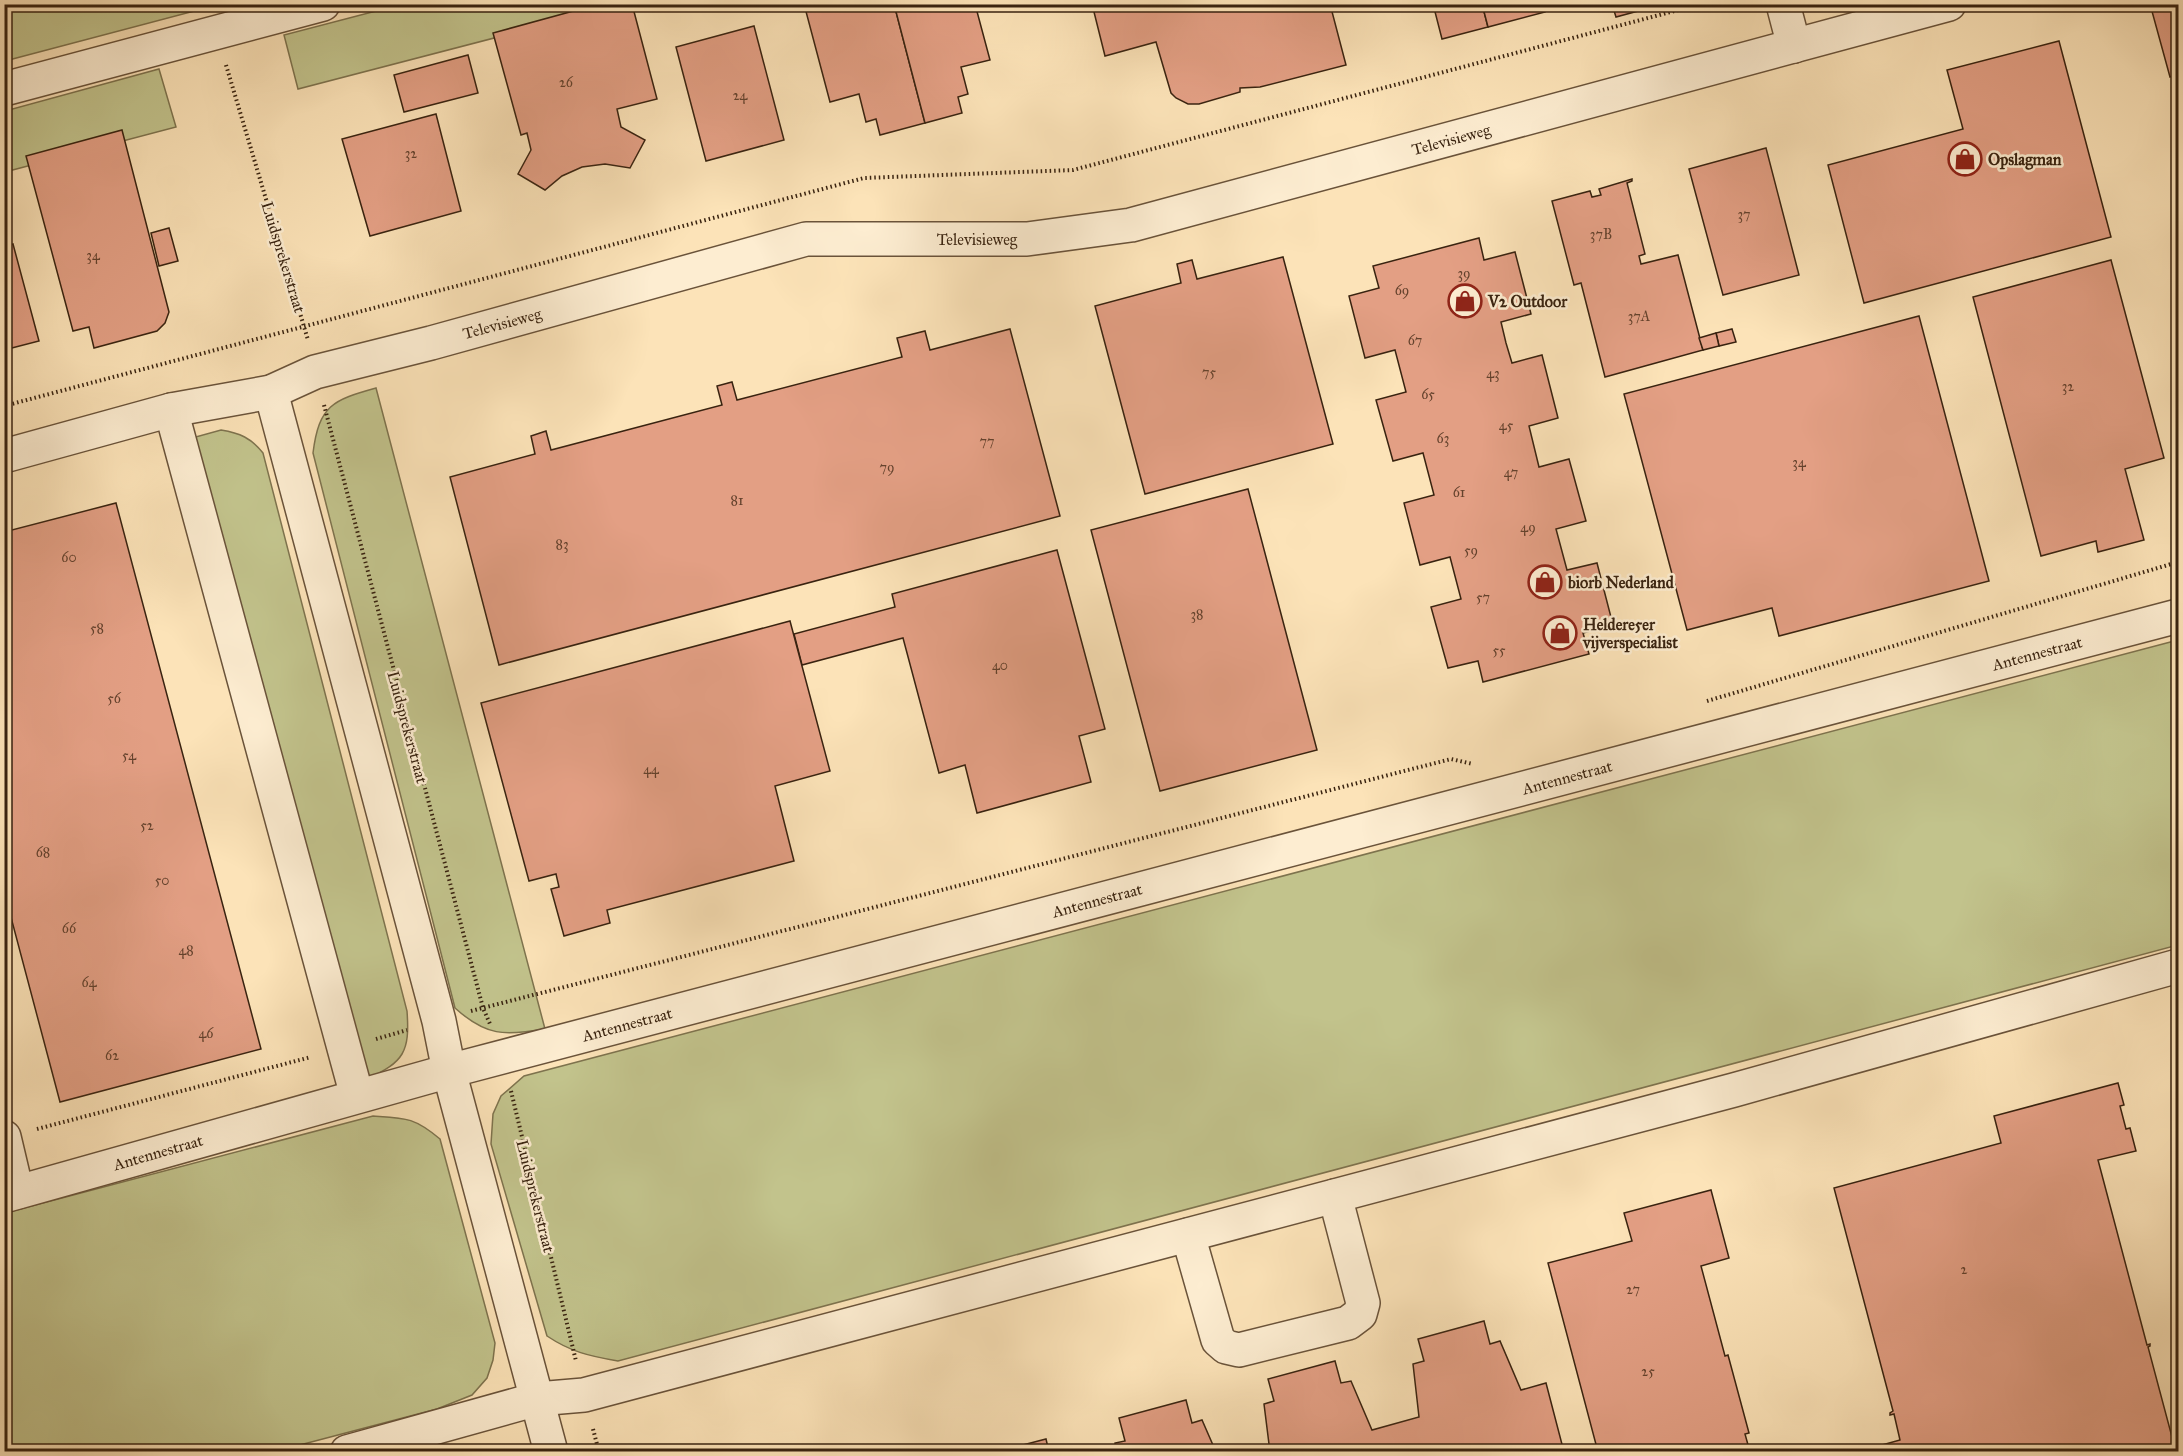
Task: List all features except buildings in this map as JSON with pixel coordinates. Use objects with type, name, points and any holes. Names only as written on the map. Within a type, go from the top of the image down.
[{"type":"street","points":[[4,89],[323,4]]},
{"type":"street","points":[[1783,4],[1794,46]]},
{"type":"street","name":"Televisieweg","points":[[4,456],[171,410],[271,392],[315,372],[431,343],[806,239],[1027,239],[1131,225],[1949,4]]},
{"type":"street","points":[[271,392],[551,1452]]},
{"type":"street","points":[[171,410],[357,1096]]},
{"type":"street","name":"Antennestraat","points":[[5,1137],[11,1194],[449,1071],[2178,616]]},
{"type":"street","points":[[347,1452],[537,1399],[584,1395],[1335,1196],[1734,1090],[2178,966]]},
{"type":"street","points":[[1188,1235],[1218,1340],[1226,1347],[1239,1350],[1337,1326],[1348,1323],[1360,1314],[1363,1303],[1335,1196]]},
{"type":"path","name":"Luidsprekerstraat","points":[[216,33],[305,326],[315,372],[483,1008],[503,1057],[599,1452]]},
{"type":"path","points":[[1696,704],[2178,562]]},
{"type":"path","points":[[5,1137],[343,1049],[483,1008],[1451,759],[1483,766]]},
{"type":"green space","points":[[5,5],[201,5],[202,9],[5,61]]},
{"type":"green space","points":[[399,5],[621,5],[298,89],[284,35]]},
{"type":"green space","points":[[159,69],[176,127],[5,172],[5,111]]},
{"type":"green space","points":[[376,388],[545,1029],[518,1033],[496,1032],[476,1024],[455,1008],[313,453],[319,424],[331,407],[349,396]]},
{"type":"green space","points":[[221,430],[245,437],[263,453],[407,1011],[407,1037],[402,1054],[389,1067],[367,1079],[192,438]]},
{"type":"green space","points":[[2178,640],[2178,945],[618,1361],[581,1353],[547,1336],[491,1144],[493,1114],[501,1096],[524,1076]]},
{"type":"green space","points":[[373,1116],[409,1120],[423,1126],[440,1139],[495,1343],[493,1360],[487,1378],[472,1395],[437,1409],[277,1451],[5,1452],[5,1213]]},
{"type":"place","name":"Opslagman","points":[[1965,159]]},
{"type":"place","name":"V2 Outdoor","points":[[1465,301]]},
{"type":"place","name":"biorb Nederland","points":[[1545,582]]},
{"type":"place","name":"Heldere5er vijverspecialist","points":[[1560,633]]}]
